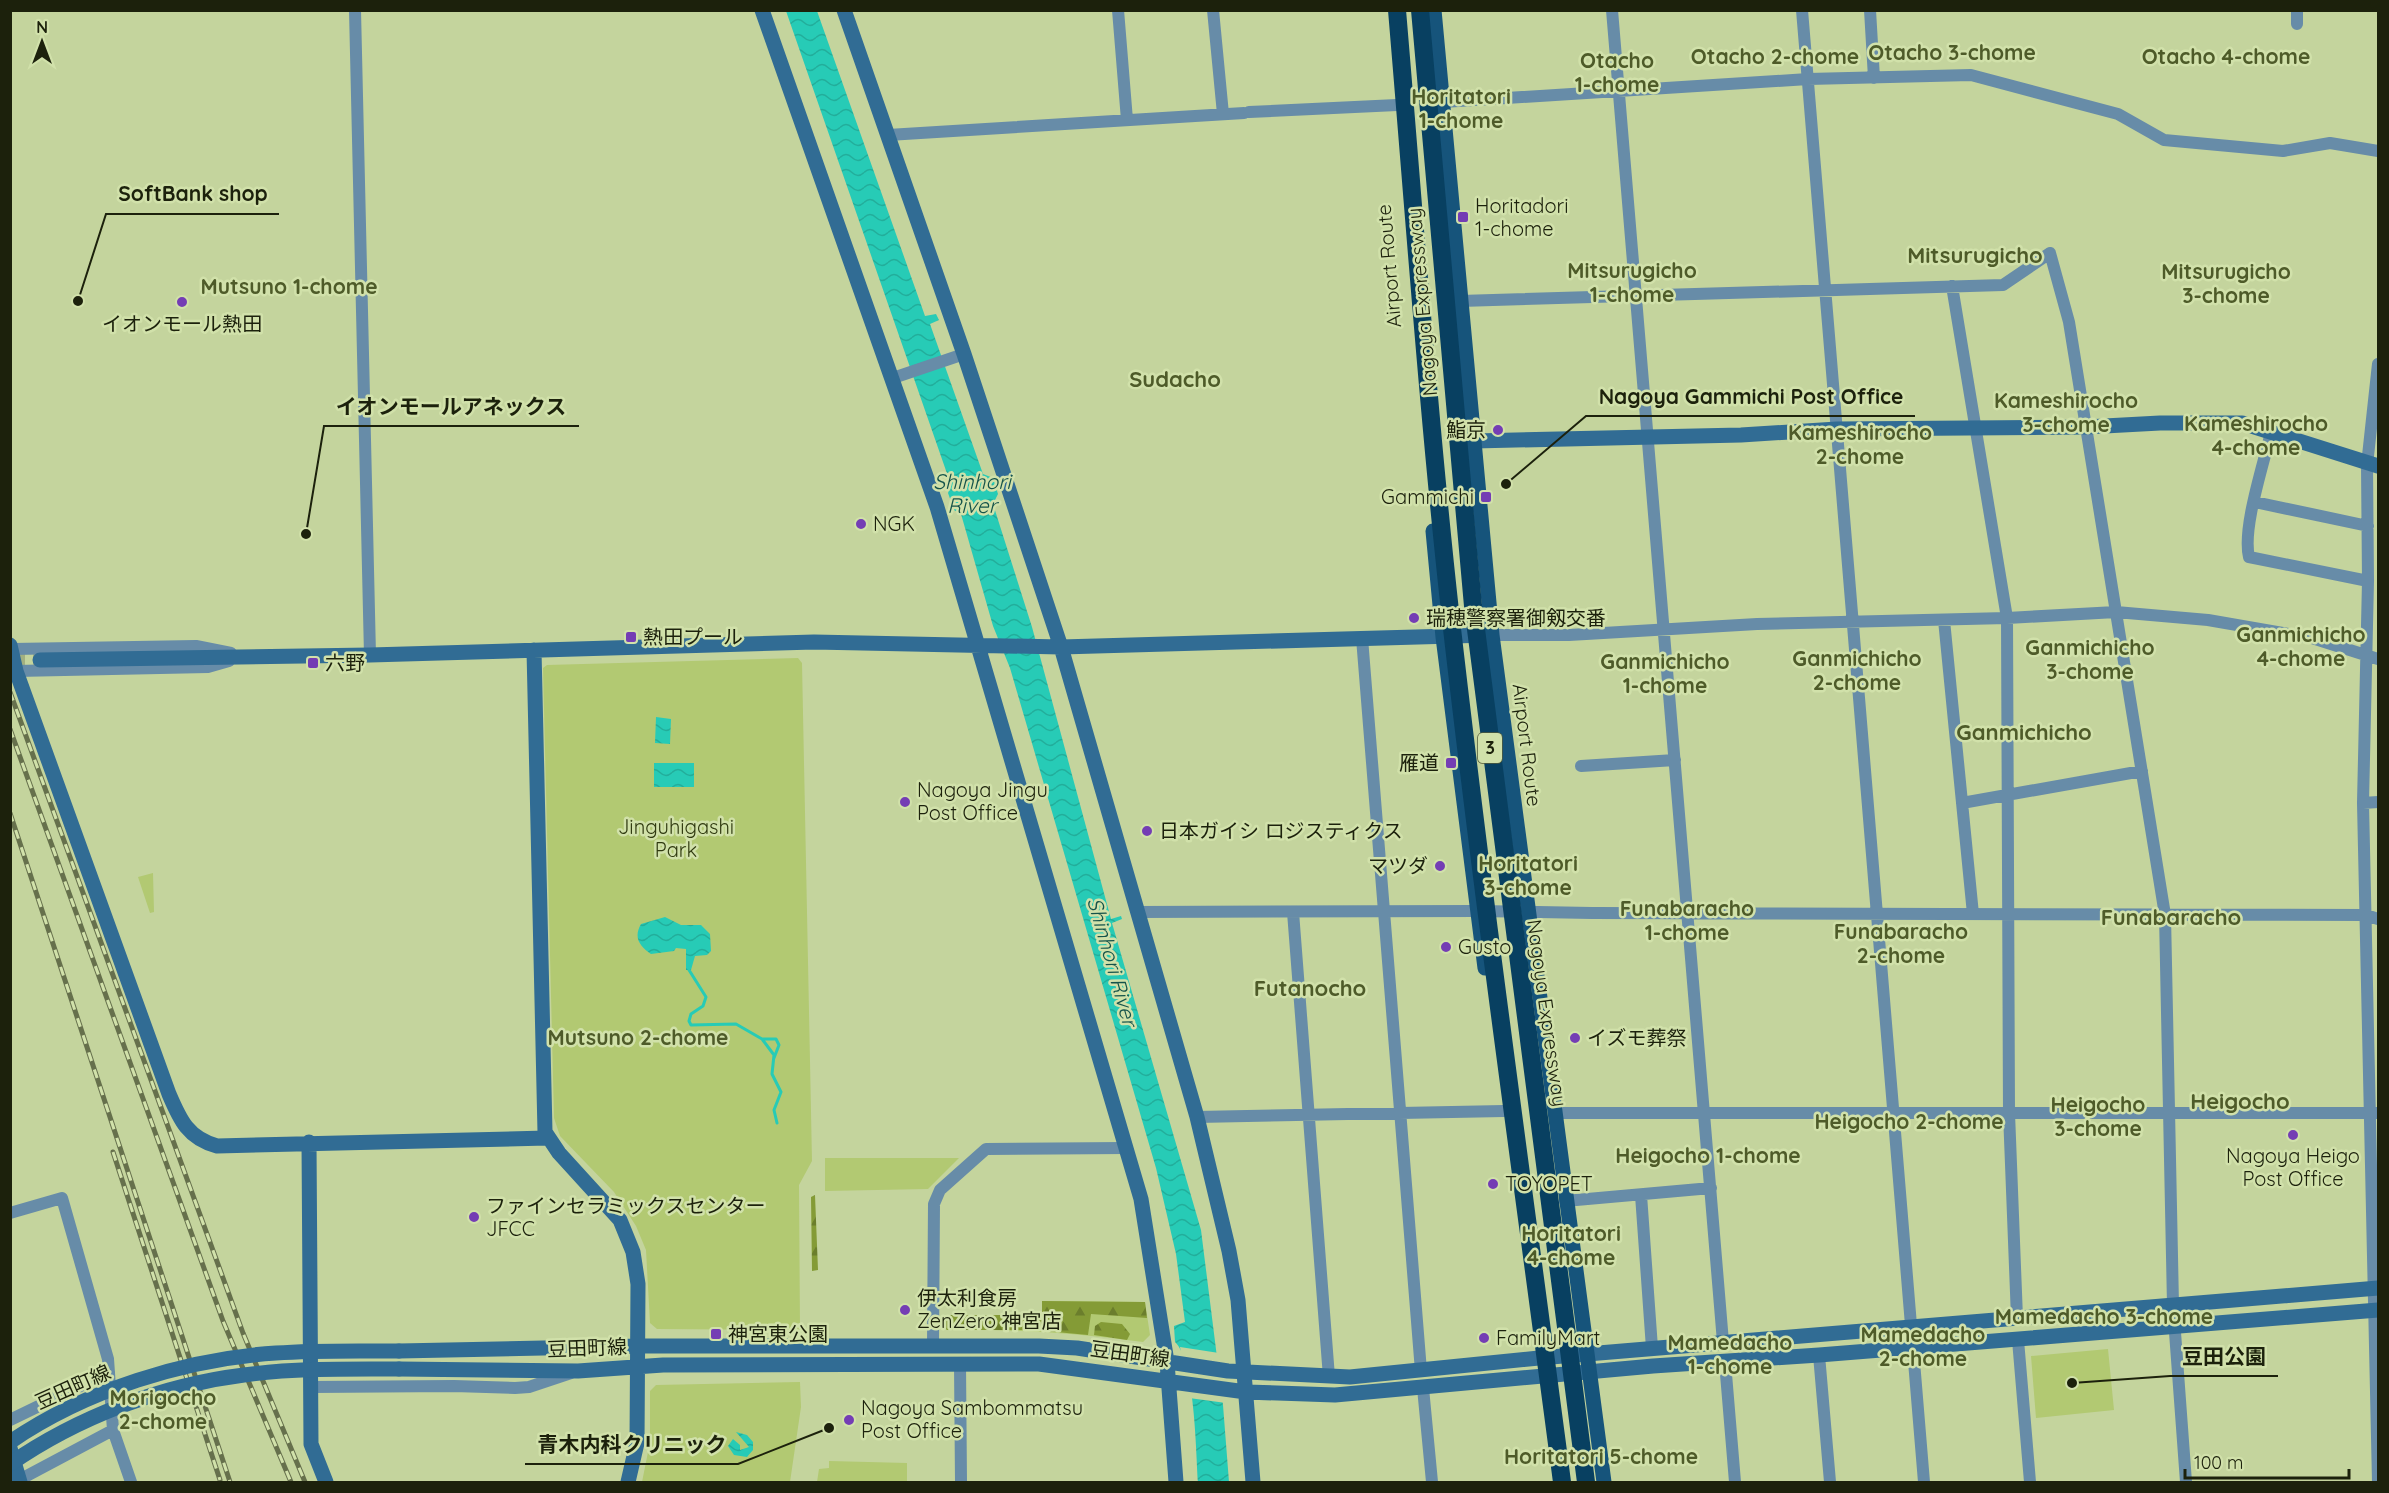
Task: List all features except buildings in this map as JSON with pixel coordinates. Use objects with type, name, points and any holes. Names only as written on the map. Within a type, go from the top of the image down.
[{"type":"highway","name":"Nagoya Expressway","points":[[1397,10],[1425,352],[1450,609],[1482,873],[1562,1482]]},
{"type":"highway","points":[[1411,10],[1452,495],[1484,772],[1505,869]]},
{"type":"highway","name":"Nagoya Expressway","points":[[1420,10],[1459,464],[1505,869],[1586,1482]]},
{"type":"highway","points":[[1532,1197],[1575,1482]]},
{"type":"main road","name":"Airport Route","points":[[1389,10],[1443,637],[1477,911],[1542,1377],[1554,1482]]},
{"type":"main road","name":"Airport Route","points":[[1434,10],[1492,635],[1565,1201],[1604,1482]]},
{"type":"street","points":[[355,10],[370,655]]},
{"type":"street","points":[[762,10],[898,377],[937,507],[985,645],[1125,1148],[1142,1198],[1174,1363],[1176,1482]]},
{"type":"street","points":[[844,10],[888,135],[958,356],[1055,647],[1138,912],[1197,1117],[1238,1300],[1253,1482]]},
{"type":"street","points":[[1118,10],[1127,120]]},
{"type":"street","points":[[1214,10],[1222,114]]},
{"type":"street","points":[[1612,10],[1724,1342]]},
{"type":"street","points":[[1802,10],[1924,1482]]},
{"type":"street","points":[[1870,10],[1874,78]]},
{"type":"street","points":[[2297,10],[2297,24]]},
{"type":"street","points":[[1443,102],[1808,79],[1971,75],[2118,114],[2164,140],[2186,144],[2283,151],[2330,143],[2379,151]]},
{"type":"street","points":[[888,135],[1397,105]]},
{"type":"street","points":[[1460,301],[2003,285],[2050,253],[2069,322],[2165,915],[2173,1305],[2186,1482]]},
{"type":"street","points":[[1952,286],[2007,618],[2010,1113],[2017,1318]]},
{"type":"street","points":[[898,377],[958,356]]},
{"type":"street","points":[[2378,1482],[2374,1113],[2363,804],[2373,659],[2368,581],[2368,526],[2379,364]]},
{"type":"street","points":[[1474,441],[1741,435],[1837,429],[2242,423],[2373,465]]},
{"type":"street","points":[[2271,432],[2254,502],[2247,548],[2248,557],[2368,581]]},
{"type":"street","points":[[2254,502],[2368,526]]},
{"type":"street","points":[[40,660],[370,655],[814,642],[1055,647],[1362,638],[1569,635],[1757,624],[2007,618],[2116,612],[2208,620],[2312,638],[2373,659]]},
{"type":"street","points":[[1944,620],[1973,914]]},
{"type":"street","points":[[1362,638],[1421,1371]]},
{"type":"street","points":[[244,656],[196,646],[11,647],[16,671],[180,1119],[197,1138],[217,1146],[547,1138]]},
{"type":"street","points":[[534,650],[547,1138],[620,1220],[633,1252],[638,1284],[638,1443],[628,1482]]},
{"type":"street","points":[[16,671],[208,667],[244,656]]},
{"type":"street","points":[[1581,766],[1675,760]]},
{"type":"street","points":[[1962,803],[2142,771]]},
{"type":"street","points":[[2363,804],[2379,802]]},
{"type":"street","points":[[1138,912],[1477,911],[1688,914],[2366,915],[2379,920]]},
{"type":"street","points":[[1293,912],[1329,1377]]},
{"type":"street","points":[[1197,1117],[1504,1111]]},
{"type":"street","points":[[1554,1113],[2374,1113]]},
{"type":"street","points":[[309,1142],[311,1444],[326,1482]]},
{"type":"street","points":[[933,1346],[933,1204],[940,1190],[986,1149],[1125,1148]]},
{"type":"street","points":[[1565,1201],[1711,1188]]},
{"type":"street","points":[[1641,1195],[1652,1348]]},
{"type":"street","points":[[10,1213],[62,1198],[108,1359],[113,1430],[131,1482]]},
{"type":"street","points":[[1244,1372],[1329,1377],[1421,1371],[1652,1348],[2377,1289]]},
{"type":"street","points":[[1246,1392],[1335,1395],[1589,1372],[2377,1310]]},
{"type":"street","points":[[2018,1340],[2030,1482]]},
{"type":"street","name":"豆田町線","points":[[10,1442],[80,1405],[152,1376],[275,1353],[637,1346],[1077,1348],[1244,1372]]},
{"type":"street","points":[[1819,1355],[1830,1482]]},
{"type":"street","points":[[1725,1362],[1735,1482]]},
{"type":"street","points":[[960,1364],[961,1482]]},
{"type":"street","name":"豆田町線","points":[[10,1464],[30,1450],[116,1408],[186,1386],[276,1371],[399,1369],[578,1371],[663,1365],[1039,1364],[1246,1392]]},
{"type":"street","points":[[312,1388],[454,1386],[515,1388],[529,1387],[578,1371]]},
{"type":"street","points":[[10,1420],[109,1372]]},
{"type":"street","points":[[1423,1388],[1432,1482]]},
{"type":"street","points":[[10,1448],[20,1481],[113,1430]]},
{"type":"green space","name":"Jinguhigashi Park","points":[[798,658],[802,663],[812,1161],[799,1185],[800,1330],[657,1329],[650,1323],[646,1250],[636,1226],[614,1192],[560,1136],[554,1118],[543,668],[547,665]]},
{"type":"green space","points":[[153,873],[154,912],[150,913],[138,877]]},
{"type":"green space","points":[[825,1158],[959,1158],[928,1189],[825,1191]]},
{"type":"green space","points":[[815,1195],[818,1270],[812,1271],[811,1197]]},
{"type":"green space","points":[[1042,1301],[1145,1302],[1150,1335],[1143,1342],[1045,1332],[947,1330],[943,1326],[943,1315],[1042,1315]]},
{"type":"green space","points":[[1042,1301],[1145,1302],[1147,1318],[1091,1314],[1088,1335],[1035,1330],[947,1330],[943,1326],[943,1315],[1042,1315]]},
{"type":"green space","points":[[1101,1322],[1122,1324],[1130,1334],[1127,1340],[1094,1335],[1095,1326]]},
{"type":"green space","points":[[2108,1349],[2114,1410],[2036,1418],[2031,1356]]},
{"type":"green space","points":[[800,1382],[801,1407],[790,1482],[642,1482],[650,1442],[650,1391],[656,1385]]},
{"type":"green space","points":[[829,1461],[907,1463],[907,1482],[817,1482],[819,1469],[829,1468]]},
{"type":"water","name":"Shinhori River","points":[[786,11],[817,11],[925,316],[936,314],[939,320],[930,324],[983,474],[993,478],[998,494],[993,504],[1032,627],[1111,919],[1121,916],[1122,919],[1112,923],[1201,1230],[1223,1405],[1229,1482],[1198,1482],[1191,1387],[1182,1352],[1175,1342],[1174,1326],[1185,1322],[1176,1254],[1156,1168],[1010,668],[993,626],[961,514],[954,510],[948,493],[951,485]]},
{"type":"water","points":[[656,717],[671,719],[670,744],[655,743]]},
{"type":"water","points":[[654,763],[694,763],[694,787],[654,787]]},
{"type":"water","points":[[665,917],[681,925],[701,925],[710,934],[711,951],[707,955],[695,956],[691,970],[686,970],[686,949],[676,948],[674,951],[651,954],[639,941],[638,933],[641,924]]},
{"type":"water","points":[[736,1432],[747,1435],[753,1442],[753,1450],[747,1457],[734,1455],[728,1446],[733,1439],[740,1445],[740,1450],[749,1447]]},
{"type":"pier","points":[[1180,1347],[1219,1353],[1226,1403],[1189,1398]]},
{"type":"waterway","points":[[689,970],[706,997],[703,1006],[691,1014],[689,1021],[691,1025],[736,1024],[762,1039],[774,1055],[772,1074],[781,1092],[774,1110],[777,1123]]},
{"type":"waterway","points":[[762,1039],[776,1039],[779,1045],[774,1058]]},
{"type":"tunnel","points":[[10,660],[40,660]]},
{"type":"railway","points":[[10,692],[243,1333],[305,1482]]},
{"type":"railway","points":[[10,729],[223,1321],[291,1482]]},
{"type":"railway","points":[[10,813],[230,1482]]},
{"type":"railway","points":[[113,1152],[220,1480]]},
{"type":"place","name":"Horitadori 1-chome","points":[[1463,217]]},
{"type":"place","name":"SoftBank shop","points":[[78,301]]},
{"type":"place","name":"イオンモール熱田","points":[[182,302]]},
{"type":"place","name":"鮨京","points":[[1498,430]]},
{"type":"place","name":"Nagoya Gammichi Post Office","points":[[1506,484]]},
{"type":"place","name":"Gammichi","points":[[1486,497]]},
{"type":"place","name":"NGK","points":[[861,524]]},
{"type":"place","name":"イオンモールアネックス","points":[[306,534]]},
{"type":"place","name":"瑞穂警察署御剱交番","points":[[1414,618]]},
{"type":"place","name":"熱田プール","points":[[631,637]]},
{"type":"place","name":"六野","points":[[313,663]]},
{"type":"place","name":"雁道","points":[[1451,763]]},
{"type":"place","name":"Nagoya Jingu Post Office","points":[[905,802]]},
{"type":"place","name":"日本ガイシ ロジスティクス","points":[[1147,831]]},
{"type":"place","name":"マツダ","points":[[1440,866]]},
{"type":"place","name":"Gusto","points":[[1446,947]]},
{"type":"place","name":"イズモ葬祭","points":[[1575,1038]]},
{"type":"place","name":"Nagoya Heigo Post Office","points":[[2293,1135]]},
{"type":"place","name":"TOYOPET","points":[[1493,1184]]},
{"type":"place","name":"ファインセラミックスセンター JFCC","points":[[474,1217]]},
{"type":"place","name":"伊太利食房 ZenZero 神宮店","points":[[905,1310]]},
{"type":"place","name":"神宮東公園","points":[[716,1334]]},
{"type":"place","name":"FamilyMart","points":[[1484,1338]]},
{"type":"place","name":"豆田公園","points":[[2072,1383]]},
{"type":"place","name":"Nagoya Sambommatsu Post Office","points":[[849,1420]]},
{"type":"place","name":"青木内科クリニック","points":[[829,1428]]},
{"type":"district","name":"Otacho 3-chome","points":[[1952,53]]},
{"type":"district","name":"Otacho 2-chome","points":[[1775,57]]},
{"type":"district","name":"Otacho 4-chome","points":[[2226,57]]},
{"type":"district","name":"Otacho 1-chome","points":[[1617,73]]},
{"type":"district","name":"Horitatori 1-chome","points":[[1461,109]]},
{"type":"district","name":"Mitsurugicho","points":[[1975,255]]},
{"type":"district","name":"Mitsurugicho 1-chome","points":[[1632,283]]},
{"type":"district","name":"Mitsurugicho 3-chome","points":[[2226,284]]},
{"type":"district","name":"Mutsuno 1-chome","points":[[289,287]]},
{"type":"district","name":"Sudacho","points":[[1175,379]]},
{"type":"district","name":"Kameshirocho 3-chome","points":[[2066,413]]},
{"type":"district","name":"Kameshirocho 4-chome","points":[[2256,436]]},
{"type":"district","name":"Kameshirocho 2-chome","points":[[1860,445]]},
{"type":"district","name":"Ganmichicho 4-chome","points":[[2301,647]]},
{"type":"district","name":"Ganmichicho 3-chome","points":[[2090,660]]},
{"type":"district","name":"Ganmichicho 2-chome","points":[[1857,671]]},
{"type":"district","name":"Ganmichicho 1-chome","points":[[1665,674]]},
{"type":"district","name":"Ganmichicho","points":[[2024,732]]},
{"type":"district","name":"Horitatori 3-chome","points":[[1528,876]]},
{"type":"district","name":"Funabaracho","points":[[2171,917]]},
{"type":"district","name":"Funabaracho 1-chome","points":[[1687,921]]},
{"type":"district","name":"Funabaracho 2-chome","points":[[1901,944]]},
{"type":"district","name":"Futanocho","points":[[1310,988]]},
{"type":"district","name":"Mutsuno 2-chome","points":[[638,1038]]},
{"type":"district","name":"Heigocho","points":[[2240,1101]]},
{"type":"district","name":"Heigocho 3-chome","points":[[2098,1117]]},
{"type":"district","name":"Heigocho 2-chome","points":[[1909,1122]]},
{"type":"district","name":"Heigocho 1-chome","points":[[1708,1156]]},
{"type":"district","name":"Horitatori 4-chome","points":[[1571,1246]]},
{"type":"district","name":"Mamedacho 3-chome","points":[[2104,1317]]},
{"type":"district","name":"Mamedacho 2-chome","points":[[1923,1347]]},
{"type":"district","name":"Mamedacho 1-chome","points":[[1730,1355]]},
{"type":"district","name":"Morigocho 2-chome","points":[[163,1410]]},
{"type":"district","name":"Horitatori 5-chome","points":[[1601,1457]]}]
